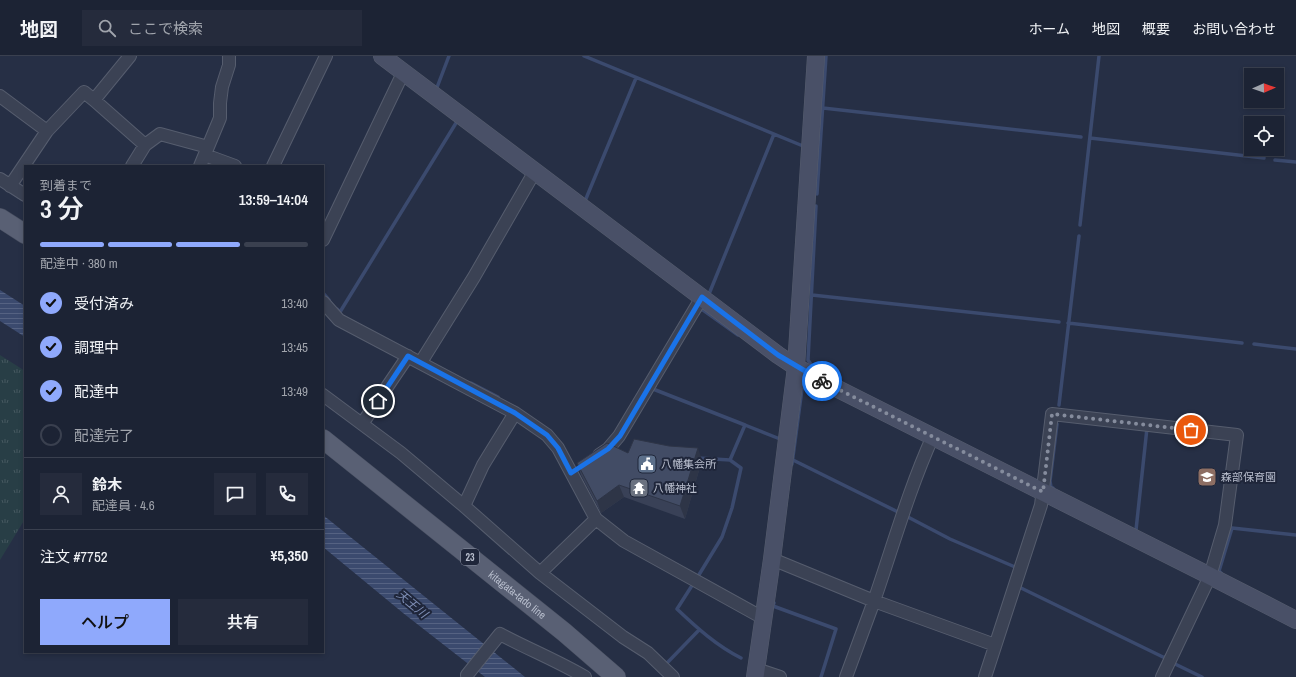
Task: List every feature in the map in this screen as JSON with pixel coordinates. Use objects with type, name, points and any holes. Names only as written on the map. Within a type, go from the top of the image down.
[{"type":"main road","points":[[0,218],[24,233]]},
{"type":"main road","name":"kitagata-tado line","points":[[324,440],[564,632],[616,677]]},
{"type":"street","points":[[94,100],[130,56]]},
{"type":"street","points":[[200,165],[220,118],[222,87],[229,65],[229,56]]},
{"type":"street","points":[[273,165],[326,56]]},
{"type":"street","points":[[382,56],[778,355],[796,367],[1296,620]]},
{"type":"street","points":[[780,677],[756,673],[796,367],[816,56]]},
{"type":"street","points":[[324,238],[403,73]]},
{"type":"street","points":[[24,165],[47,131],[84,92],[145,145]]},
{"type":"street","points":[[0,96],[47,131]]},
{"type":"street","points":[[133,165],[145,145],[160,134],[207,151],[233,165]]},
{"type":"street","points":[[10,186],[24,165]]},
{"type":"street","points":[[421,362],[474,277],[535,171]]},
{"type":"street","points":[[0,179],[24,194]]},
{"type":"street","points":[[571,473],[608,449],[620,436],[702,297]]},
{"type":"street","points":[[324,303],[339,320],[515,413],[547,435],[558,448],[596,519],[624,541],[763,618]]},
{"type":"street","points":[[362,424],[408,356]]},
{"type":"street","points":[[324,396],[400,453],[540,572],[623,637],[648,653],[673,677]]},
{"type":"street","points":[[464,506],[483,465],[515,413]]},
{"type":"street","points":[[985,677],[1041,505],[1052,414],[1237,435],[1225,525],[1210,576],[1162,677]]},
{"type":"street","points":[[846,677],[933,436]]},
{"type":"street","points":[[540,572],[596,519]]},
{"type":"street","points":[[772,559],[874,600],[995,645]]},
{"type":"street","points":[[467,675],[500,634],[528,649],[568,667],[584,677]]},
{"type":"green space","points":[[0,355],[24,370],[24,521],[0,560]]},
{"type":"water","points":[[0,290],[24,305],[24,336],[0,321]]},
{"type":"water","name":"天王川","points":[[324,516],[525,677],[485,677],[403,613],[324,548]]},
{"type":"building","name":"八幡神社","points":[[634,439],[669,446],[698,448],[680,506],[619,485],[597,501],[577,463],[607,443],[628,453]]},
{"type":"waterway","points":[[436,90],[449,56]]},
{"type":"waterway","points":[[584,56],[803,146],[804,145]]},
{"type":"waterway","points":[[817,194],[826,56]]},
{"type":"waterway","points":[[1080,225],[1099,56]]},
{"type":"waterway","points":[[585,201],[636,78]]},
{"type":"waterway","points":[[823,108],[1081,137]]},
{"type":"waterway","points":[[337,309],[340,312],[456,123]]},
{"type":"waterway","points":[[709,294],[774,134]]},
{"type":"waterway","points":[[1090,138],[1264,158]]},
{"type":"waterway","points":[[1275,160],[1296,162]]},
{"type":"waterway","points":[[814,369],[808,360],[816,206]]},
{"type":"waterway","points":[[1059,405],[1079,236]]},
{"type":"waterway","points":[[324,294],[329,300]]},
{"type":"waterway","points":[[812,295],[1059,322]]},
{"type":"waterway","points":[[698,314],[700,310],[703,310],[738,335]]},
{"type":"waterway","points":[[1068,323],[1242,343]]},
{"type":"waterway","points":[[1254,344],[1296,349]]},
{"type":"waterway","points":[[471,383],[498,397]]},
{"type":"waterway","points":[[655,386],[653,389],[745,425],[730,460],[741,468],[732,508],[722,537],[697,578]]},
{"type":"waterway","points":[[792,464],[802,389]]},
{"type":"waterway","points":[[1053,488],[1051,487],[1050,481],[1057,424]]},
{"type":"waterway","points":[[745,425],[780,439]]},
{"type":"waterway","points":[[1136,530],[1147,428]]},
{"type":"waterway","points":[[698,458],[730,460]]},
{"type":"waterway","points":[[793,460],[900,513]]},
{"type":"waterway","points":[[906,516],[950,539],[1015,567]]},
{"type":"waterway","points":[[1221,573],[1219,571],[1232,528],[1296,535]]},
{"type":"waterway","points":[[693,584],[677,609],[715,642],[741,658]]},
{"type":"waterway","points":[[1020,584],[1019,587],[1165,658],[1166,656]]},
{"type":"waterway","points":[[774,603],[773,606],[836,629],[821,677]]},
{"type":"waterway","points":[[667,663],[699,630]]},
{"type":"waterway","points":[[1173,663],[1202,677]]},
{"type":"way so far","points":[[822,381],[1043,492],[1052,414],[1191,430]]},
{"type":"place","name":"八幡集会所","points":[[647,464]]},
{"type":"place","name":"森部保育園","points":[[1207,477]]},
{"type":"place","name":"八幡神社","points":[[639,488]]},
{"type":"route","points":[[378,401],[408,356],[515,413],[547,435],[558,448],[571,473],[608,449],[620,436],[702,297],[778,355],[822,381]]}]
